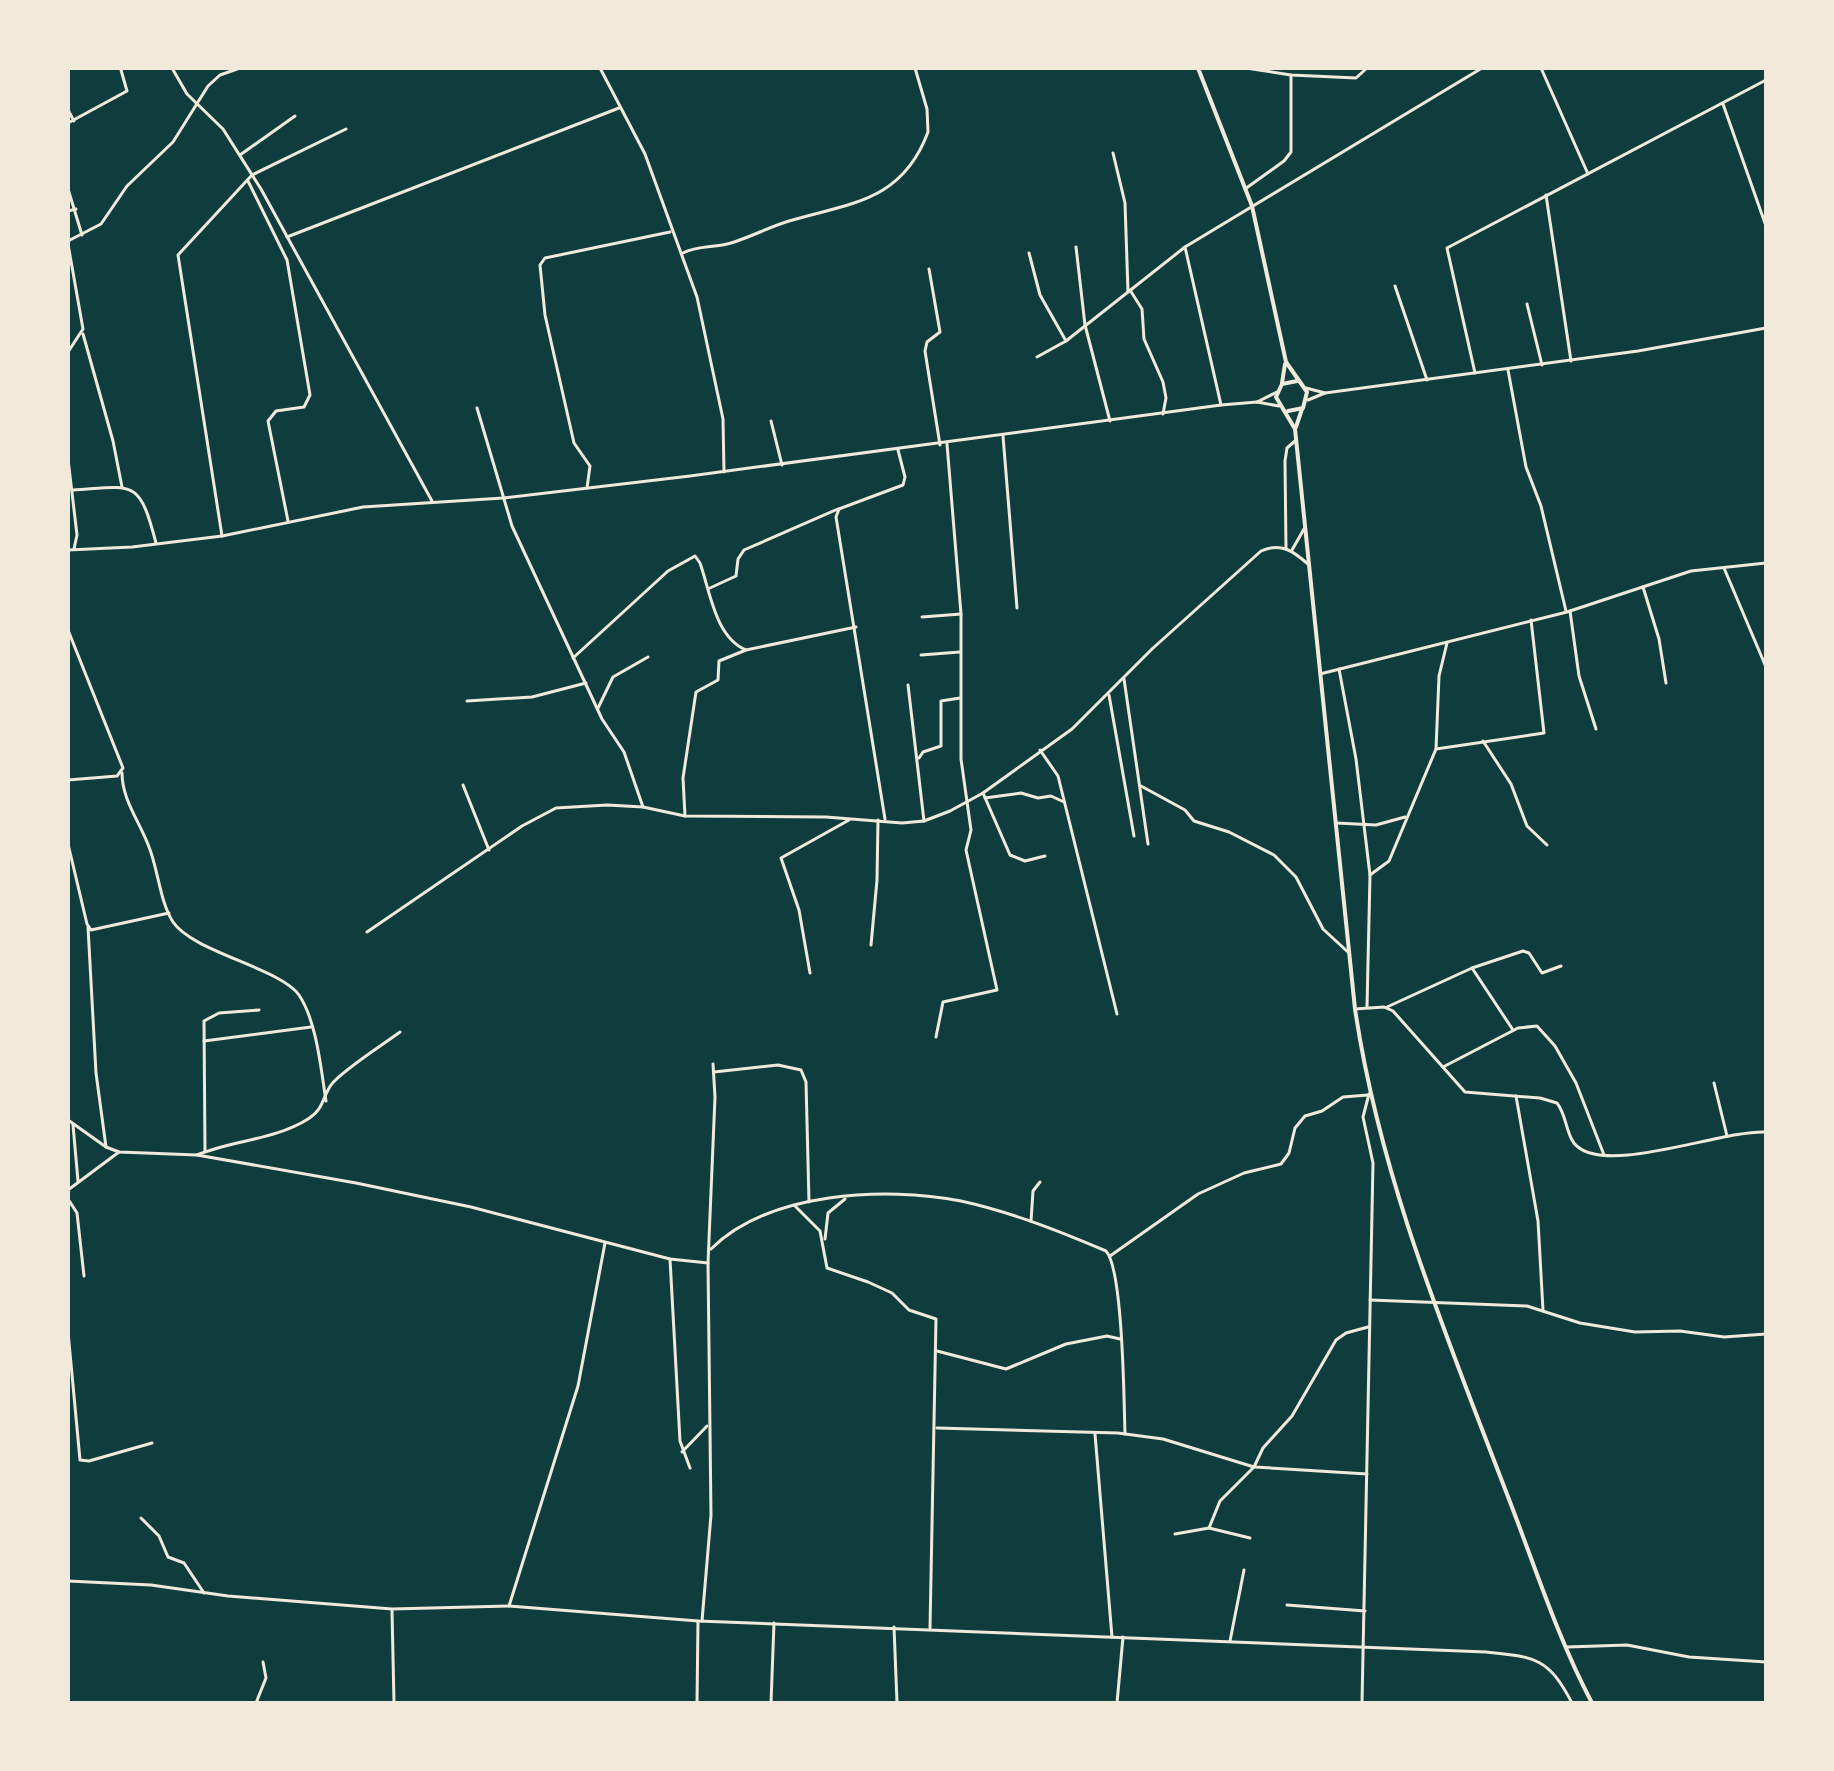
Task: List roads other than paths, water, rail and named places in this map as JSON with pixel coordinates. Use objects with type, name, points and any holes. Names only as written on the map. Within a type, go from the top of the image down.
[{"type":"main road","points":[[1198,68],[1252,206],[1286,362],[1297,381],[1306,388],[1308,400],[1295,429],[1295,441],[1355,1009],[1369,1094],[1390,1175],[1434,1304],[1567,1647],[1592,1703]]},
{"type":"main road","points":[[1286,362],[1282,384],[1277,392],[1279,406],[1288,411],[1295,429]]},
{"type":"main road","points":[[1282,384],[1297,381]]},
{"type":"main road","points":[[1288,411],[1303,408]]},
{"type":"street","points":[[68,123],[127,91],[118,69],[135,68]]},
{"type":"street","points":[[172,68],[187,94],[223,129],[240,155],[432,501]]},
{"type":"street","points":[[122,487],[113,441],[83,334],[68,242],[101,224],[127,186],[173,142],[213,80],[240,68]]},
{"type":"street","points":[[600,68],[655,177],[671,232],[683,253],[715,373],[724,427],[724,472]]},
{"type":"street","points":[[683,253],[691,248],[722,246],[791,221],[847,207],[890,185],[928,132],[927,109],[915,68]]},
{"type":"street","points":[[1246,68],[1291,75],[1356,78],[1367,68]]},
{"type":"street","points":[[1037,357],[1066,341],[1185,247],[1482,68]]},
{"type":"street","points":[[1541,68],[1588,174]]},
{"type":"street","points":[[1245,189],[1284,161],[1291,152],[1291,75]]},
{"type":"street","points":[[1475,373],[1447,248],[1671,127],[1723,104],[1766,80]]},
{"type":"street","points":[[1723,104],[1766,226]]},
{"type":"street","points":[[287,237],[620,107]]},
{"type":"street","points":[[68,110],[74,121]]},
{"type":"street","points":[[240,155],[295,116]]},
{"type":"street","points":[[222,536],[178,255],[252,175],[346,129]]},
{"type":"street","points":[[1113,153],[1125,203],[1129,291],[1142,309],[1144,339],[1163,382],[1166,398],[1163,414]]},
{"type":"street","points":[[248,180],[290,270],[310,395],[304,407],[276,411],[268,421],[288,521]]},
{"type":"street","points":[[68,189],[82,235]]},
{"type":"street","points":[[1546,195],[1571,361]]},
{"type":"street","points":[[68,211],[76,209]]},
{"type":"street","points":[[587,488],[590,466],[574,443],[545,315],[540,265],[545,258],[671,232]]},
{"type":"street","points":[[1076,247],[1085,325],[1110,421]]},
{"type":"street","points":[[1185,247],[1221,405]]},
{"type":"street","points":[[1029,253],[1040,295],[1066,341]]},
{"type":"street","points":[[929,269],[940,332],[927,342],[925,351],[940,445]]},
{"type":"street","points":[[1395,286],[1427,380]]},
{"type":"street","points":[[1527,304],[1542,365]]},
{"type":"street","points":[[1308,400],[1325,393],[1571,361],[1766,328]]},
{"type":"street","points":[[68,352],[83,334]]},
{"type":"street","points":[[1508,370],[1526,467],[1541,506],[1568,612],[1579,676],[1596,729]]},
{"type":"street","points":[[1306,388],[1325,393]]},
{"type":"street","points":[[1257,402],[1277,392]]},
{"type":"street","points":[[68,459],[77,535],[71,550],[156,545],[222,536],[363,507],[503,498],[724,472],[1221,405],[1257,402],[1279,406]]},
{"type":"street","points":[[477,408],[503,498],[573,658],[624,752],[643,807]]},
{"type":"street","points":[[771,421],[782,465]]},
{"type":"street","points":[[1003,436],[1017,608]]},
{"type":"street","points":[[1289,549],[1285,461],[1287,448],[1295,441]]},
{"type":"street","points":[[936,1037],[943,1002],[997,990],[967,858],[971,830],[961,768],[961,614],[947,444]]},
{"type":"street","points":[[709,589],[736,576],[738,559],[744,550],[903,485],[905,477],[898,450]]},
{"type":"street","points":[[73,490],[122,487],[142,498],[156,545]]},
{"type":"street","points":[[838,509],[836,517],[885,820]]},
{"type":"street","points":[[1289,549],[1305,529]]},
{"type":"street","points":[[984,796],[1040,750],[1072,729],[1258,553],[1272,547],[1289,549],[1308,564]]},
{"type":"street","points":[[573,658],[658,580],[688,557],[698,559],[722,629],[735,645],[746,650]]},
{"type":"street","points":[[1320,674],[1568,612],[1695,570],[1766,563]]},
{"type":"street","points":[[1724,568],[1766,667]]},
{"type":"street","points":[[1643,587],[1657,629],[1666,683]]},
{"type":"street","points":[[922,617],[961,614]]},
{"type":"street","points":[[1436,749],[1545,732],[1531,620]]},
{"type":"street","points":[[685,816],[683,778],[696,692],[718,680],[719,661],[746,650],[856,627]]},
{"type":"street","points":[[68,630],[118,748],[125,795],[148,844],[169,913],[189,935],[295,990],[311,1027],[326,1101]]},
{"type":"street","points":[[1370,875],[1389,861],[1436,749],[1439,676],[1447,641]]},
{"type":"street","points":[[921,655],[960,652]]},
{"type":"street","points":[[598,708],[613,677],[648,657]]},
{"type":"street","points":[[1339,669],[1370,875],[1367,1008]]},
{"type":"street","points":[[1124,679],[1148,844]]},
{"type":"street","points":[[467,701],[532,697],[586,683]]},
{"type":"street","points":[[908,685],[924,821]]},
{"type":"street","points":[[1109,695],[1134,836]]},
{"type":"street","points":[[917,761],[923,752],[941,746],[941,701],[960,698]]},
{"type":"street","points":[[1483,741],[1511,784],[1527,826],[1547,845]]},
{"type":"street","points":[[1040,750],[1055,768],[1117,1014]]},
{"type":"street","points":[[68,780],[122,773]]},
{"type":"street","points":[[463,785],[489,850]]},
{"type":"street","points":[[1141,786],[1185,810],[1194,821],[1229,832],[1274,855],[1296,877],[1317,922],[1349,953]]},
{"type":"street","points":[[367,932],[522,826],[556,808],[643,807],[685,816],[924,821],[984,796],[1021,793],[1038,798],[1049,795],[1064,802]]},
{"type":"street","points":[[984,796],[1010,855],[1025,861],[1045,856]]},
{"type":"street","points":[[1336,823],[1376,825],[1405,817]]},
{"type":"street","points":[[810,973],[799,910],[781,858],[852,818]]},
{"type":"street","points":[[871,945],[878,820]]},
{"type":"street","points":[[68,844],[88,927],[96,1073],[106,1147]]},
{"type":"street","points":[[88,927],[98,930],[169,913]]},
{"type":"street","points":[[1355,1009],[1387,1007],[1472,968],[1525,951],[1542,973],[1561,966]]},
{"type":"street","points":[[1472,968],[1513,1030]]},
{"type":"street","points":[[1387,1007],[1407,1024],[1466,1092],[1557,1103],[1574,1144],[1586,1151],[1604,1155],[1645,1152],[1727,1136],[1766,1132]]},
{"type":"street","points":[[205,1151],[203,1022],[208,1017],[259,1010]]},
{"type":"street","points":[[1443,1067],[1513,1030],[1535,1025],[1555,1046],[1583,1099],[1604,1155]]},
{"type":"street","points":[[204,1041],[311,1027]]},
{"type":"street","points":[[197,1155],[286,1130],[310,1118],[326,1101],[335,1081],[400,1032]]},
{"type":"street","points":[[697,1703],[700,1621],[711,1515],[708,1263],[711,1249],[713,1064]]},
{"type":"street","points":[[714,1072],[778,1065],[801,1070],[806,1082],[809,1202]]},
{"type":"street","points":[[1714,1083],[1727,1136]]},
{"type":"street","points":[[1110,1256],[1198,1194],[1244,1173],[1281,1164],[1289,1153],[1295,1128],[1305,1116],[1322,1111],[1343,1097],[1369,1094],[1363,1117],[1373,1163],[1362,1703]]},
{"type":"street","points":[[1516,1096],[1538,1221],[1543,1310]]},
{"type":"street","points":[[70,1122],[106,1147],[119,1152],[197,1155],[434,1198],[670,1259],[708,1263]]},
{"type":"street","points":[[70,1122],[78,1181]]},
{"type":"street","points":[[68,1190],[119,1152]]},
{"type":"street","points":[[1031,1221],[1033,1191],[1040,1182]]},
{"type":"street","points":[[711,1249],[741,1225],[794,1205],[897,1195],[953,1200],[1031,1221],[1110,1256]]},
{"type":"street","points":[[847,1198],[827,1216],[825,1264],[830,1270],[892,1293],[914,1313],[934,1316],[936,1428],[930,1628]]},
{"type":"street","points":[[68,1199],[77,1213],[84,1276]]},
{"type":"street","points":[[794,1205],[820,1231],[825,1246]]},
{"type":"street","points":[[509,1606],[578,1386],[605,1243]]},
{"type":"street","points":[[1110,1256],[1120,1339],[1125,1434]]},
{"type":"street","points":[[670,1259],[682,1452],[690,1468]]},
{"type":"street","points":[[1370,1300],[1527,1306],[1580,1323],[1623,1331],[1680,1331],[1724,1337],[1766,1334]]},
{"type":"street","points":[[1209,1528],[1220,1501],[1254,1467],[1263,1448],[1292,1416],[1336,1340],[1346,1333],[1369,1327]]},
{"type":"street","points":[[68,1332],[81,1461],[152,1443]]},
{"type":"street","points":[[936,1351],[1006,1369],[1066,1344],[1107,1336],[1120,1339]]},
{"type":"street","points":[[68,1385],[72,1390]]},
{"type":"street","points":[[682,1452],[709,1424]]},
{"type":"street","points":[[936,1428],[1125,1434],[1163,1439],[1254,1467],[1367,1474]]},
{"type":"street","points":[[1095,1434],[1112,1637]]},
{"type":"street","points":[[141,1518],[159,1536],[168,1557],[184,1563],[204,1593]]},
{"type":"street","points":[[1175,1534],[1209,1528],[1250,1538]]},
{"type":"street","points":[[1230,1641],[1244,1570]]},
{"type":"street","points":[[68,1581],[151,1585],[204,1593],[392,1609],[509,1606],[700,1621],[1364,1646],[1532,1657],[1554,1672],[1572,1703]]},
{"type":"street","points":[[1287,1605],[1365,1611]]},
{"type":"street","points":[[392,1609],[394,1703]]},
{"type":"street","points":[[771,1703],[774,1623]]},
{"type":"street","points":[[894,1626],[897,1703]]},
{"type":"street","points":[[1117,1703],[1123,1637]]},
{"type":"street","points":[[1567,1647],[1627,1645],[1689,1657],[1766,1662]]},
{"type":"street","points":[[256,1703],[266,1678],[263,1662]]}]
